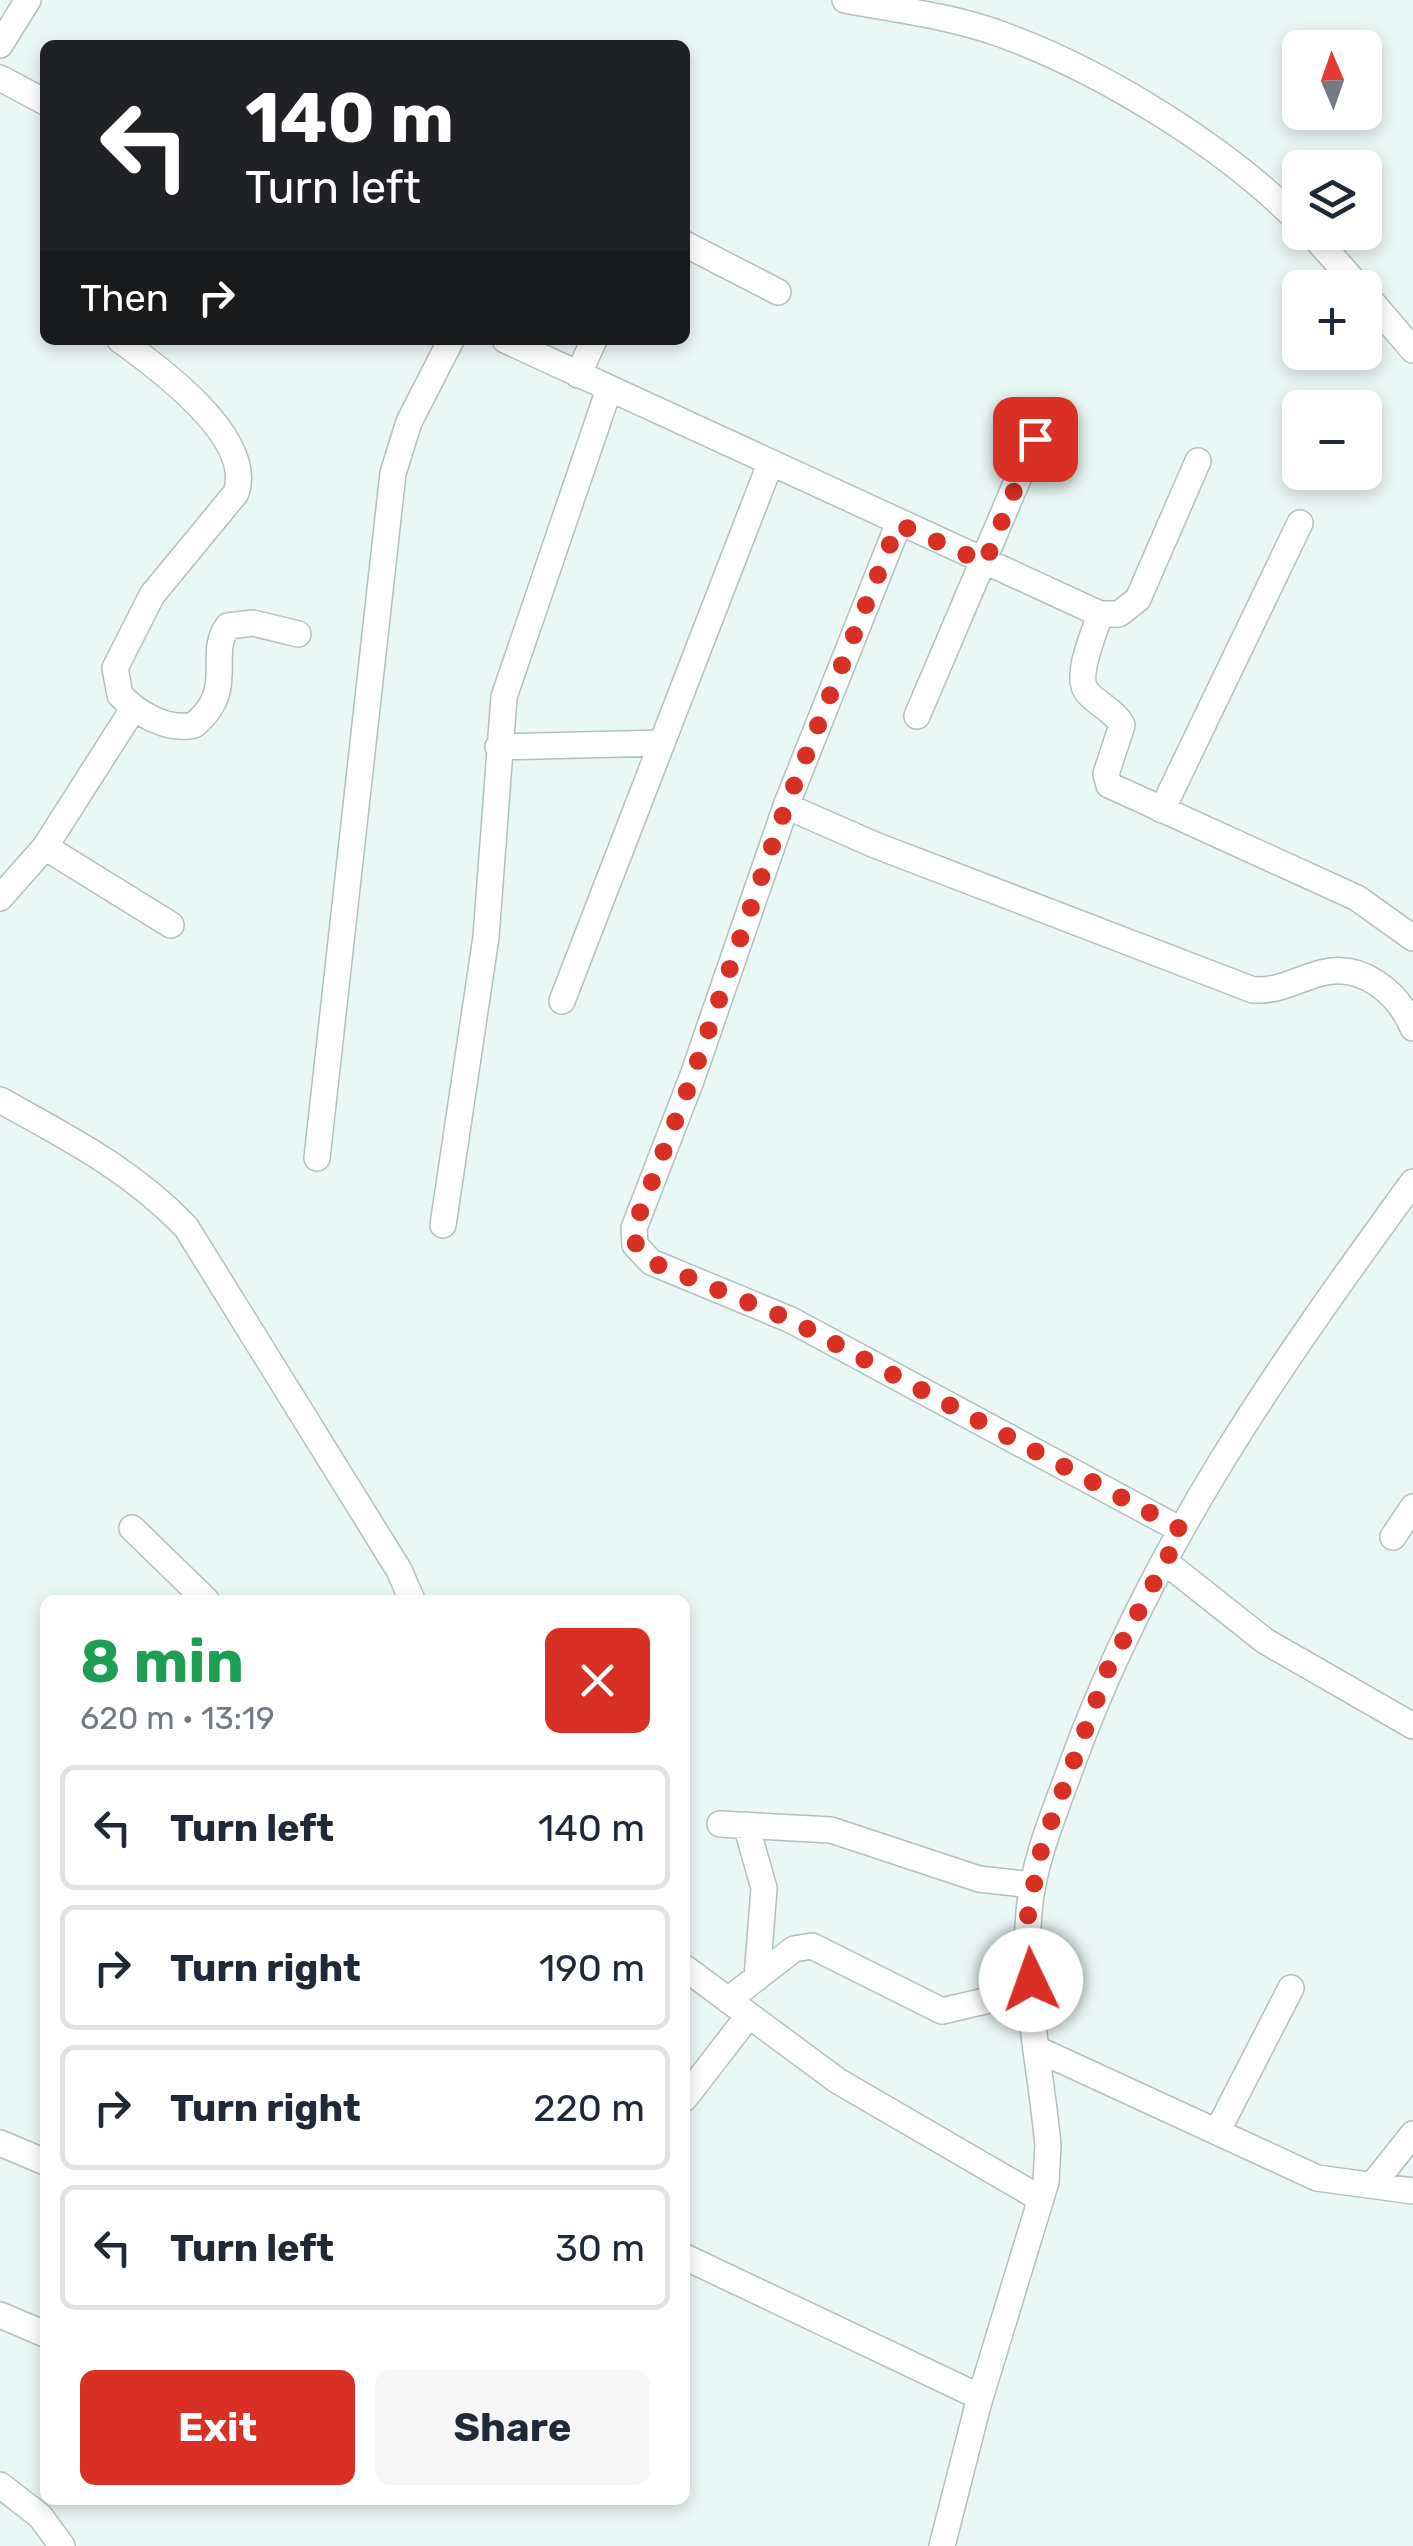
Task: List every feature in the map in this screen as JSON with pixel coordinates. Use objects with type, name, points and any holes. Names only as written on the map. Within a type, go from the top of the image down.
[{"type":"street","points":[[0,44],[28,0]]},
{"type":"street","points":[[845,0],[1001,34],[1096,74],[1266,188],[1282,204]]},
{"type":"street","points":[[0,78],[40,99]]},
{"type":"street","points":[[690,247],[778,292]]},
{"type":"street","points":[[1326,250],[1344,270]]},
{"type":"street","points":[[1382,314],[1413,350]]},
{"type":"street","points":[[127,345],[187,390],[238,462],[241,479],[236,493],[152,596],[118,660],[120,695],[134,709],[180,728],[194,725],[221,686],[221,636],[228,626],[253,624],[298,634]]},
{"type":"street","points":[[317,1158],[393,473],[409,422],[448,345]]},
{"type":"street","points":[[515,345],[1100,614],[1119,614],[1138,599],[1198,461]]},
{"type":"street","points":[[578,375],[592,345]]},
{"type":"street","points":[[443,1225],[486,937],[504,697],[609,389]]},
{"type":"street","points":[[917,716],[1035,439]]},
{"type":"street","points":[[562,1001],[770,464]]},
{"type":"street","points":[[898,524],[786,806],[692,1078],[634,1228],[636,1245],[651,1262],[791,1320],[1182,1530]]},
{"type":"street","points":[[1162,810],[1300,524]]},
{"type":"street","points":[[1100,614],[1082,679],[1088,692],[1117,715],[1122,725],[1106,774],[1118,793],[1357,898],[1413,938]]},
{"type":"street","points":[[0,898],[45,847],[134,709]]},
{"type":"street","points":[[498,747],[662,743]]},
{"type":"street","points":[[786,806],[875,846],[1254,990],[1290,988],[1318,974],[1339,970],[1359,974],[1394,997],[1413,1028]]},
{"type":"street","points":[[45,847],[172,925]]},
{"type":"street","points":[[0,1100],[105,1158],[148,1188],[186,1227],[398,1570],[410,1595]]},
{"type":"street","points":[[942,2546],[980,2397],[1042,2199],[1048,2146],[1028,1914],[1033,1885],[1095,1699],[1164,1560],[1279,1365],[1413,1182]]},
{"type":"street","points":[[1393,1538],[1413,1507]]},
{"type":"street","points":[[132,1528],[201,1595]]},
{"type":"street","points":[[1164,1560],[1265,1641],[1413,1726]]},
{"type":"street","points":[[720,1824],[830,1830],[979,1880],[1033,1885]]},
{"type":"street","points":[[746,1825],[764,1888],[758,1978]]},
{"type":"street","points":[[690,2090],[758,1978],[794,1949],[812,1946],[924,2006],[942,2011],[1032,1990]]},
{"type":"street","points":[[690,1972],[838,2080],[1042,2199]]},
{"type":"street","points":[[1217,2132],[1291,1988]]},
{"type":"street","points":[[1039,2050],[1316,2178],[1413,2190]]},
{"type":"street","points":[[1374,2183],[1413,2134]]},
{"type":"street","points":[[0,2143],[40,2160]]},
{"type":"street","points":[[690,2259],[980,2397]]},
{"type":"street","points":[[0,2315],[40,2332]]},
{"type":"street","points":[[0,2485],[40,2516],[62,2546]]},
{"type":"route","points":[[1031,1980],[1028,1914],[1042,1846],[1108,1669],[1182,1530],[791,1320],[651,1262],[636,1245],[634,1228],[692,1078],[786,806],[898,524],[985,563],[1035,439]]}]
